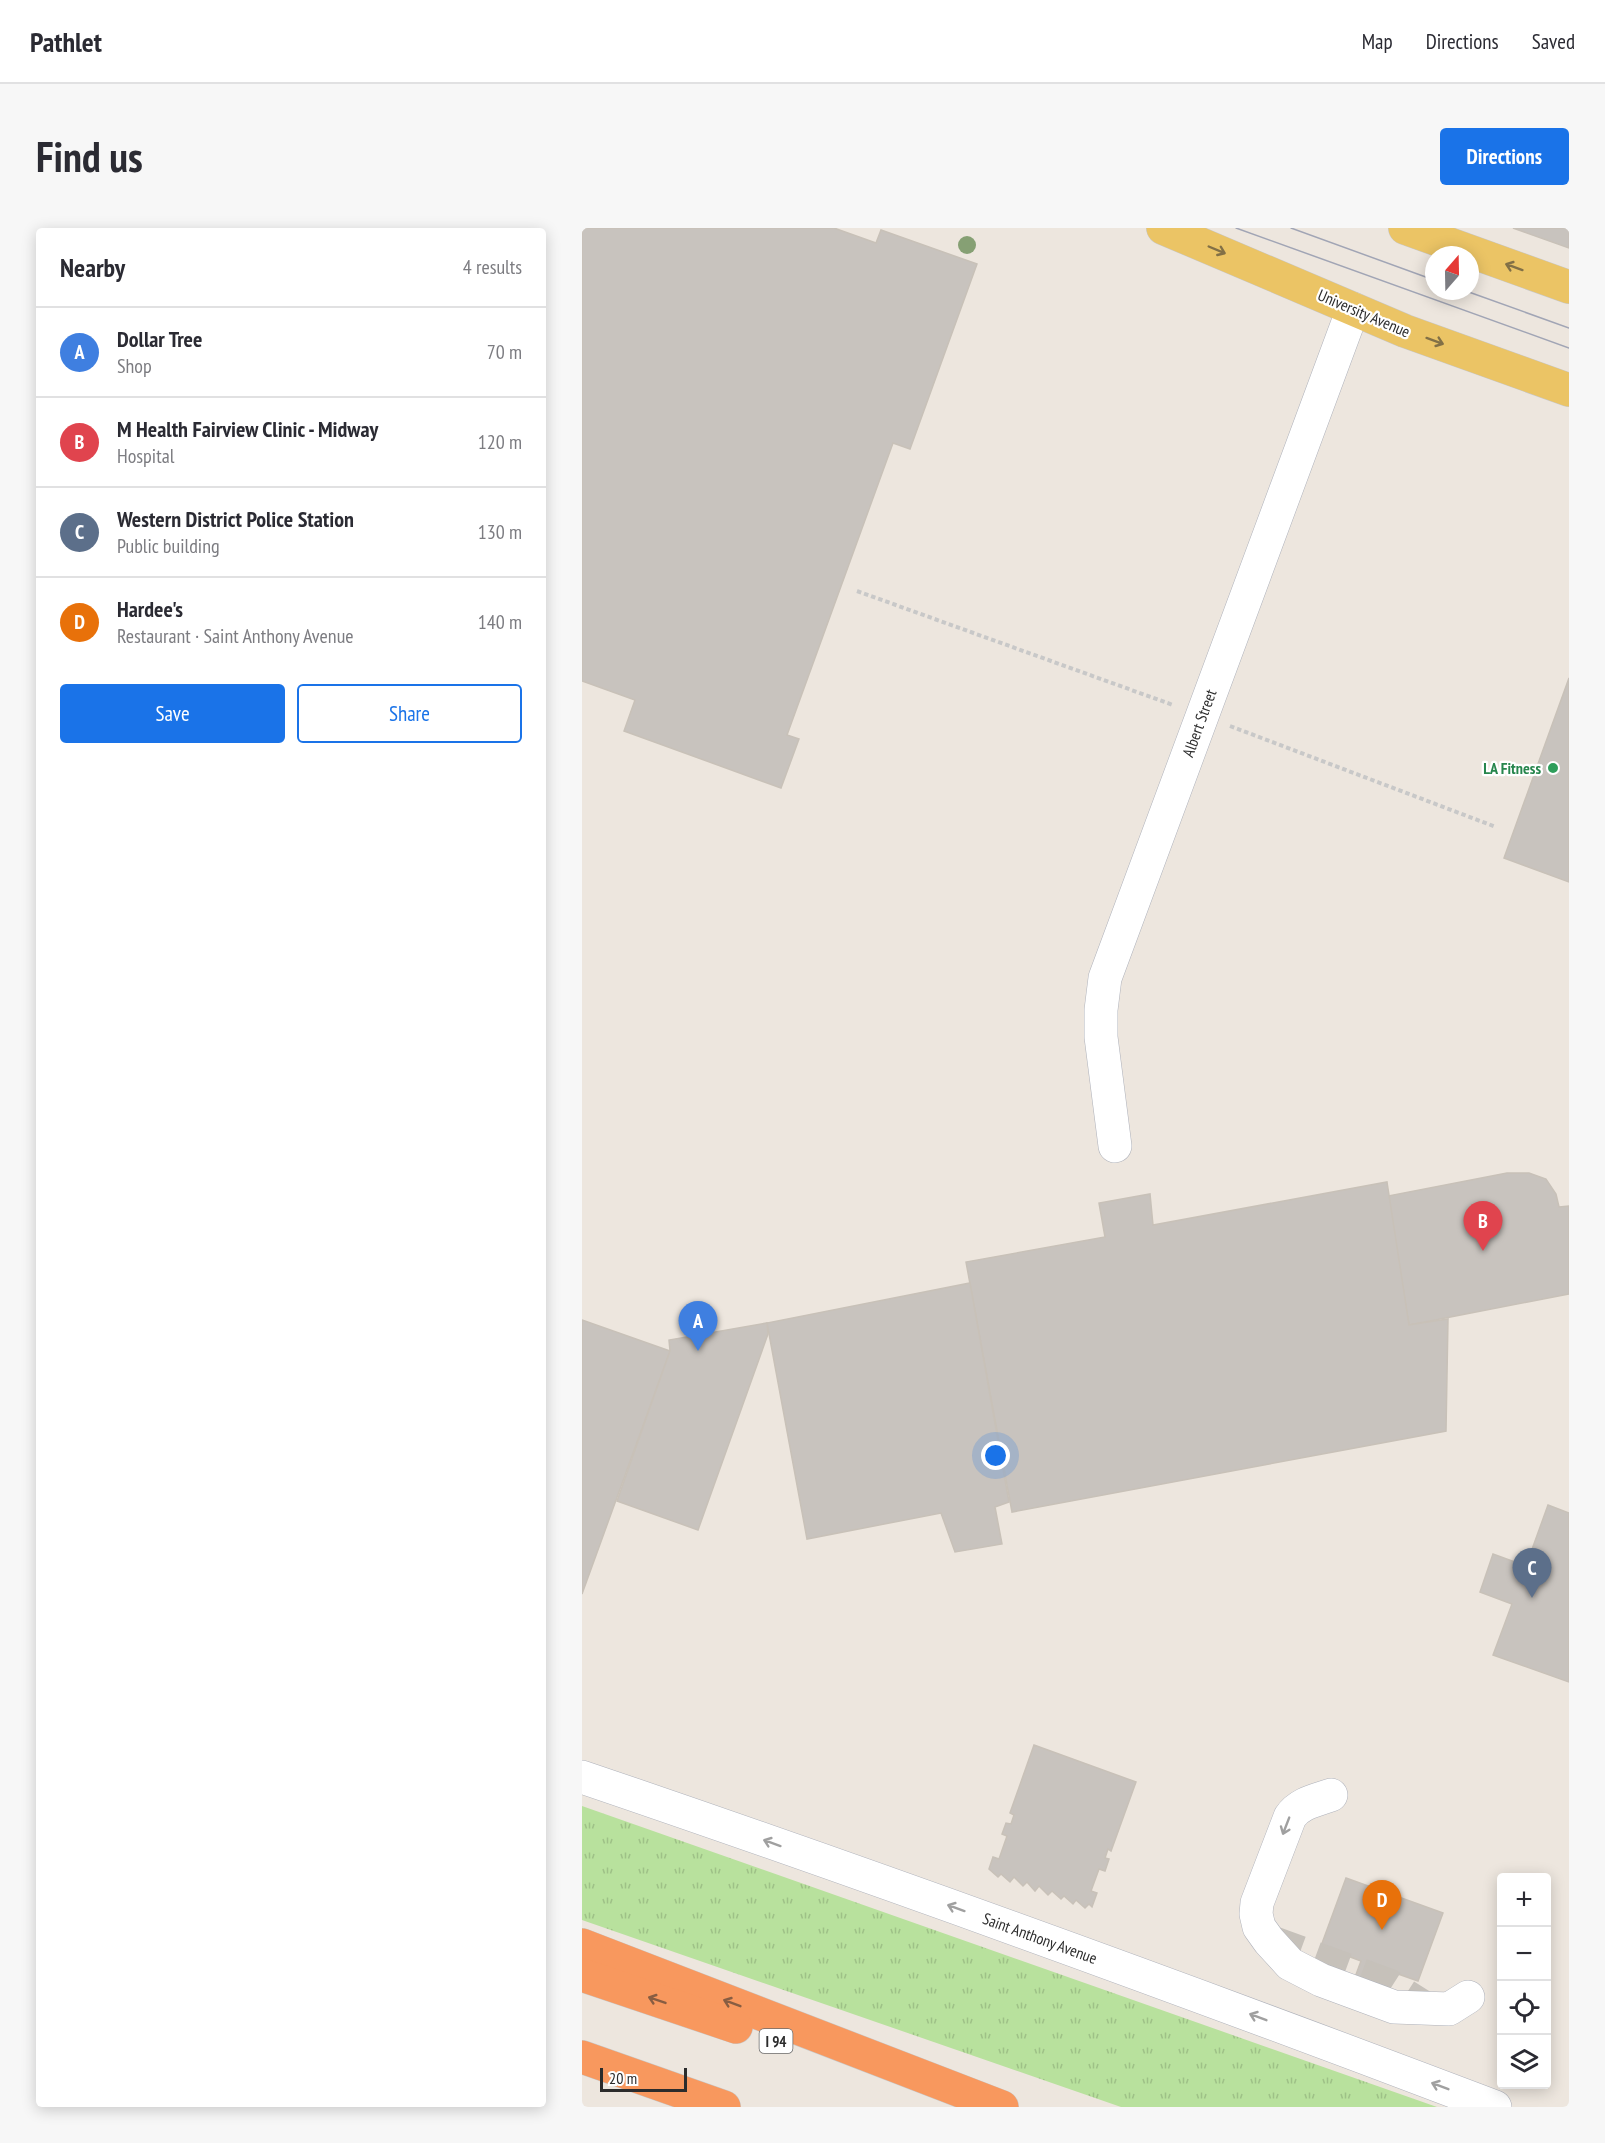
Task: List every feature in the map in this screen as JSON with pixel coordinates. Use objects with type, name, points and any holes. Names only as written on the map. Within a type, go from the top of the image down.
[{"type":"highway","points":[[582,1945],[1002,2107]]},
{"type":"highway","name":"I 94","points":[[582,1975],[971,2107]]},
{"type":"highway","points":[[582,2057],[724,2107]]},
{"type":"main road","name":"University Avenue","points":[[1163,228],[1405,331],[1569,390]]},
{"type":"main road","points":[[1405,228],[1569,287]]},
{"type":"street","name":"Albert Street","points":[[1115,1146],[1101,1037],[1101,1010],[1105,978],[1353,309]]},
{"type":"street","name":"Saint Anthony Avenue","points":[[582,1777],[1188,1990],[1495,2107]]},
{"type":"street","points":[[1331,1795],[1303,1805],[1290,1817],[1257,1903],[1256,1914],[1259,1927],[1290,1964],[1322,1980],[1394,2007],[1449,2009],[1468,1997]]},
{"type":"green space","points":[[582,1806],[1437,2107],[1121,2107],[582,1920]]},
{"type":"building","points":[[582,228],[834,228],[876,243],[881,230],[977,264],[910,449],[893,443],[787,735],[799,739],[781,788],[624,731],[635,700],[582,681]]},
{"type":"building","points":[[1513,228],[1569,228],[1569,248]]},
{"type":"building","name":"LA Fitness","points":[[1569,678],[1569,882],[1504,858]]},
{"type":"building","points":[[1507,1173],[1529,1173],[1546,1179],[1556,1194],[1559,1207],[1569,1206],[1569,1294],[1409,1325],[1388,1196]]},
{"type":"building","points":[[1387,1182],[1409,1325],[1448,1319],[1446,1431],[1012,1512],[966,1262],[1105,1237],[1099,1203],[1150,1194],[1153,1225]]},
{"type":"building","points":[[970,1283],[1009,1502],[995,1507],[1002,1544],[955,1552],[941,1513],[807,1539],[767,1323]]},
{"type":"building","points":[[582,1320],[670,1351],[582,1594]]},
{"type":"building","points":[[767,1323],[768,1334],[698,1530],[617,1501],[670,1351],[669,1340]]},
{"type":"building","points":[[1548,1505],[1569,1513],[1569,1682],[1493,1655],[1512,1604],[1480,1592],[1493,1554],[1526,1566]]},
{"type":"building","points":[[1034,1745],[1136,1782],[1111,1851],[1108,1849],[1105,1858],[1109,1859],[1105,1871],[1099,1869],[1091,1891],[1097,1893],[1092,1907],[1089,1904],[1085,1908],[1076,1900],[1073,1904],[1064,1896],[1061,1899],[1052,1891],[1048,1895],[1039,1886],[1035,1891],[1027,1882],[1023,1886],[1014,1877],[1010,1882],[1001,1874],[998,1877],[989,1869],[993,1857],[999,1859],[1007,1836],[1002,1834],[1006,1823],[1011,1824],[1014,1815],[1010,1813]]},
{"type":"building","points":[[1346,1878],[1443,1913],[1418,1981],[1381,1968],[1374,1988],[1354,1980],[1361,1961],[1321,1946]]},
{"type":"tunnel","points":[[1269,1941],[1389,1985],[1425,2008]]},
{"type":"tram line","points":[[1236,228],[1569,348]]},
{"type":"tram line","points":[[1291,228],[1425,277]]},
{"type":"tram line","points":[[1479,296],[1569,328]]},
{"type":"place","name":"LA Fitness","points":[[1553,768]]},
{"type":"place","name":"M Health Fairview Clinic - Midway","points":[[1483,1251]]},
{"type":"place","name":"Dollar Tree","points":[[698,1351]]},
{"type":"place","name":"Western District Police Station","points":[[1532,1598]]},
{"type":"place","name":"Hardee's","points":[[1382,1930]]}]
